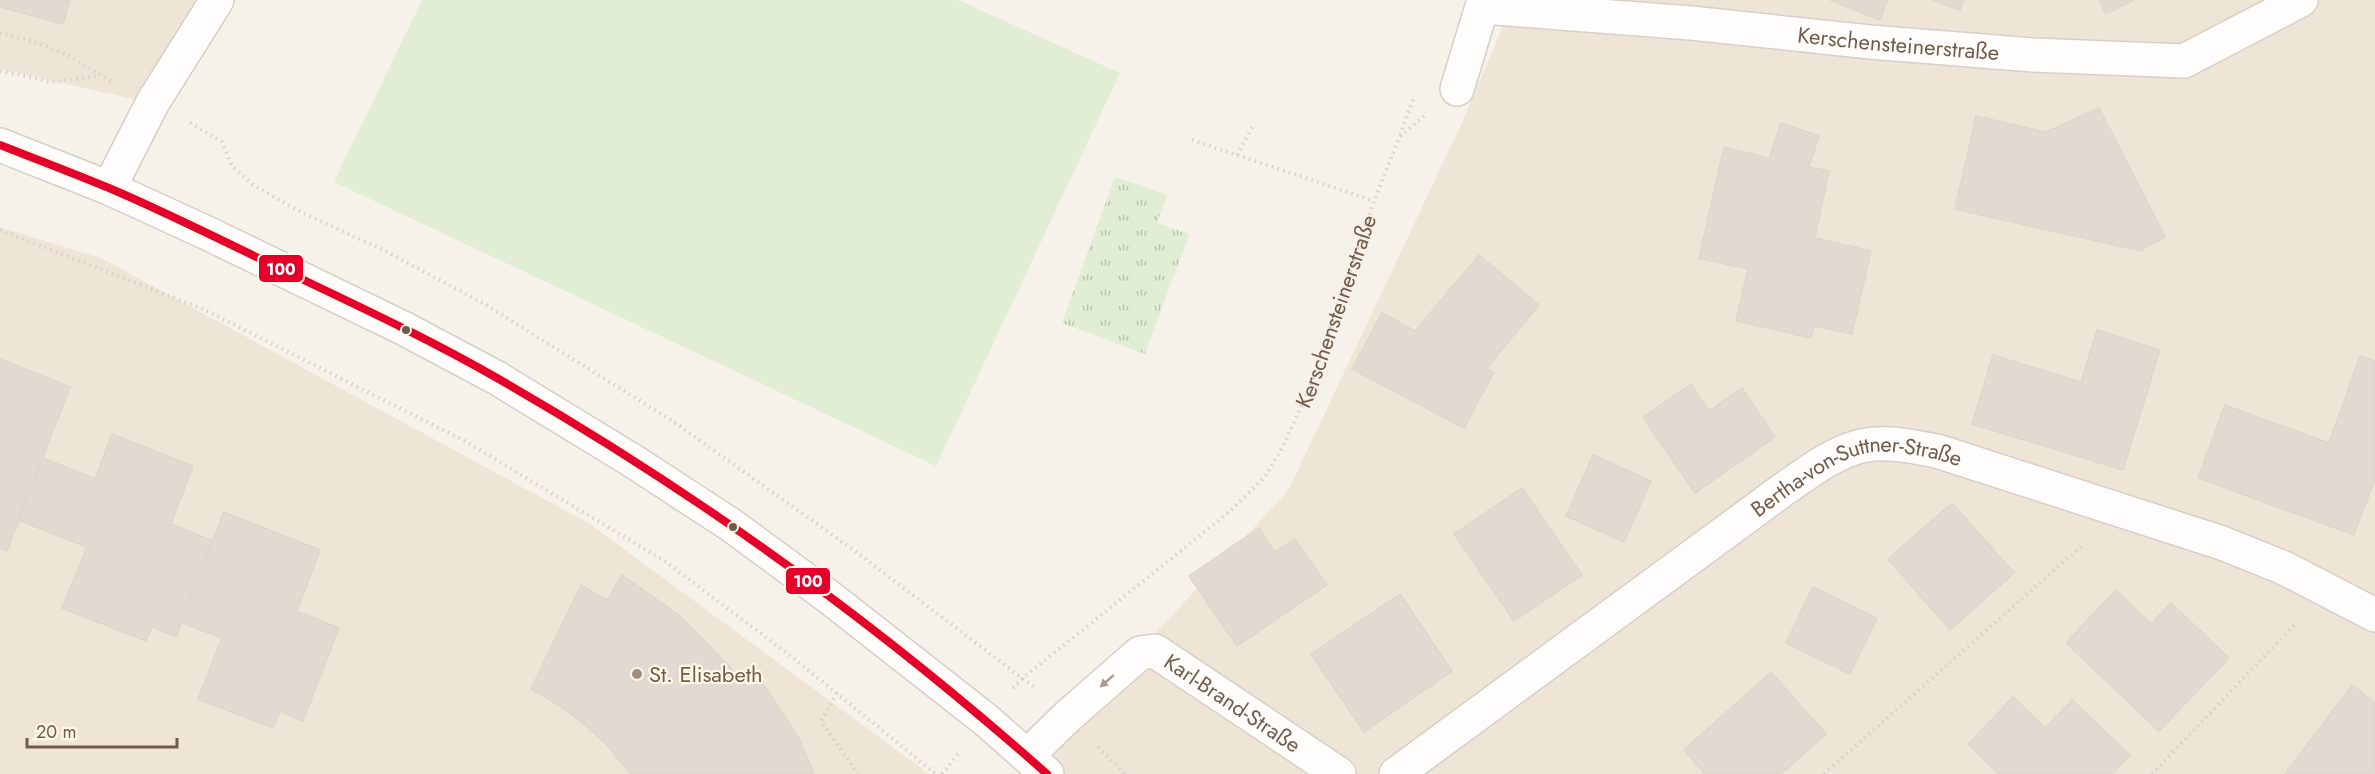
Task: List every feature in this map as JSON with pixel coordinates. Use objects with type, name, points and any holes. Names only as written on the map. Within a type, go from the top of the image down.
[{"type":"street","points":[[109,188],[153,102],[218,0]]},
{"type":"street","name":"Kerschensteinerstraße","points":[[1457,89],[1483,3],[2009,54],[2184,61],[2301,0]]},
{"type":"street","points":[[0,145],[109,188],[209,234],[403,328],[497,378],[633,461],[731,525],[829,597],[986,720],[1037,764]]},
{"type":"street","name":"Bertha-von-Suttner-Straße","points":[[1396,774],[1828,458],[1866,445],[1895,444],[1937,451],[2222,543],[2328,589],[2375,615]]},
{"type":"street","name":"Karl-Brand-Straße","points":[[1037,764],[1068,716],[1140,653],[1155,651],[1339,774]]},
{"type":"path","points":[[0,71],[51,82],[99,76]]},
{"type":"path","name":"Kerschensteinerstraße","points":[[942,774],[1023,678],[1229,512],[1265,477],[1282,448],[1309,390],[1374,201],[1399,138],[1457,89]]},
{"type":"path","points":[[1238,155],[1254,124]]},
{"type":"path","points":[[1192,140],[1374,201]]},
{"type":"path","points":[[0,230],[203,309],[463,440],[663,560],[837,693],[936,774]]},
{"type":"path","points":[[1824,774],[2121,511]]},
{"type":"path","points":[[2152,774],[2328,589]]},
{"type":"path","points":[[837,693],[821,721],[858,774]]},
{"type":"shaded area","points":[[0,0],[226,0],[168,107],[0,69]]},
{"type":"shaded area","points":[[1514,0],[2375,0],[2375,774],[1024,774],[1288,491],[1460,127]]},
{"type":"shaded area","points":[[0,227],[103,259],[590,524],[929,774],[0,774]]},
{"type":"green space","points":[[422,0],[958,0],[1120,73],[936,466],[334,182]]},
{"type":"green space","points":[[1115,177],[1167,195],[1157,223],[1189,234],[1145,354],[1062,323]]},
{"type":"building","points":[[0,0],[70,0],[63,24],[0,7]]},
{"type":"building","points":[[1830,0],[1888,0],[1880,20]]},
{"type":"building","points":[[1933,0],[1964,0],[1960,10]]},
{"type":"building","points":[[2099,0],[2134,0],[2106,14]]},
{"type":"building","points":[[2099,108],[2165,237],[2140,251],[1955,209],[1976,116],[2046,132]]},
{"type":"building","points":[[1781,123],[1819,136],[1809,167],[1829,171],[1815,238],[1871,251],[1852,334],[1814,326],[1811,338],[1736,321],[1748,269],[1699,258],[1724,147],[1769,158]]},
{"type":"building","points":[[1479,255],[1539,305],[1486,369],[1494,372],[1464,428],[1352,369],[1382,313],[1415,331]]},
{"type":"building","points":[[2097,330],[2160,350],[2123,470],[1972,424],[1993,355],[2081,382]]},
{"type":"building","points":[[2360,356],[2375,361],[2375,479],[2354,535],[2198,478],[2225,405],[2329,443]]},
{"type":"building","points":[[0,359],[70,387],[7,551],[0,548]]},
{"type":"building","points":[[1691,384],[1709,411],[1742,388],[1775,437],[1695,493],[1643,417]]},
{"type":"building","points":[[112,434],[193,466],[171,524],[213,541],[176,637],[152,627],[146,641],[62,608],[87,547],[18,520],[43,458],[95,479]]},
{"type":"building","points":[[1593,455],[1651,481],[1624,542],[1566,516]]},
{"type":"building","points":[[1522,488],[1582,575],[1514,621],[1454,534]]},
{"type":"building","points":[[1952,503],[2014,573],[1950,630],[1888,559]]},
{"type":"building","points":[[224,512],[320,550],[297,611],[339,628],[303,721],[280,711],[273,728],[198,699],[222,638],[180,622]]},
{"type":"building","points":[[1259,528],[1275,552],[1295,539],[1327,585],[1237,646],[1189,576]]},
{"type":"building","name":"St. Elisabeth","points":[[622,575],[679,615],[748,688],[760,679],[800,740],[814,774],[631,774],[607,745],[585,725],[557,704],[531,689],[581,585],[607,600]]},
{"type":"building","points":[[1813,587],[1877,618],[1850,674],[1786,643]]},
{"type":"building","points":[[2116,590],[2151,624],[2171,603],[2229,658],[2159,731],[2066,643]]},
{"type":"building","points":[[1400,594],[1452,671],[1364,732],[1311,654]]},
{"type":"building","points":[[1771,672],[1826,734],[1781,774],[1705,774],[1684,750]]},
{"type":"building","points":[[2352,685],[2375,703],[2375,774],[2285,774]]},
{"type":"building","points":[[2013,697],[2045,728],[2072,700],[2130,755],[2112,774],[1999,774],[1968,744]]},
{"type":"transit line","name":"100","points":[[0,145],[82,177],[185,222],[428,340],[570,421],[713,513],[850,612],[983,719],[1047,774]]},
{"type":"place","name":"St. Elisabeth","points":[[637,674]]}]
